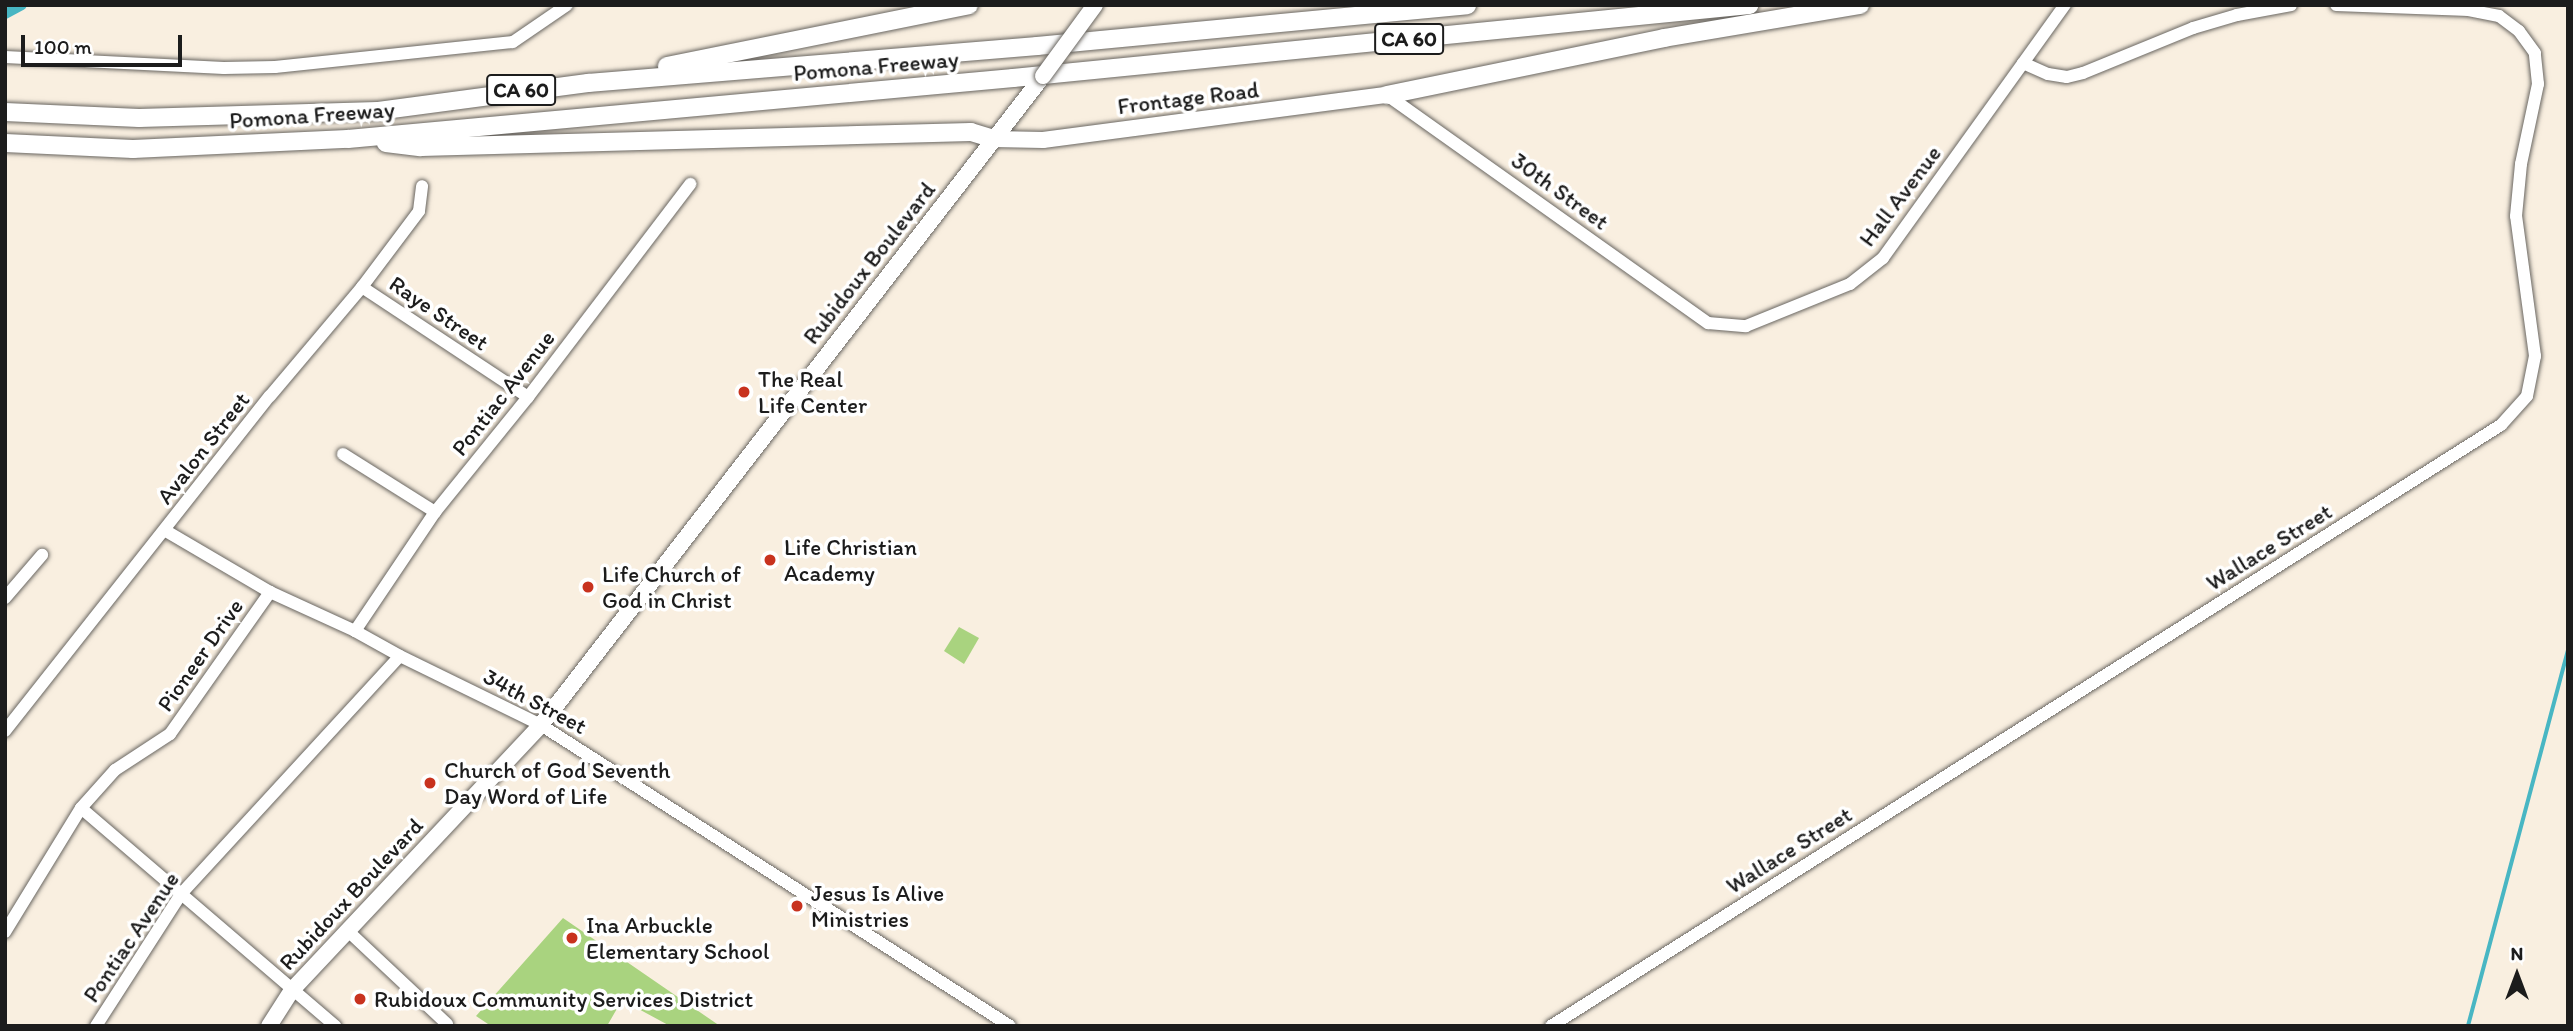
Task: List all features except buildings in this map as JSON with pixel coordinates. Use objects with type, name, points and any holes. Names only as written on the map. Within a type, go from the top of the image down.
[{"type":"highway","points":[[533,88],[694,62],[969,5]]},
{"type":"highway","name":"Pomona Freeway","points":[[5,112],[139,118],[378,111],[533,88],[1037,46],[1468,5]]},
{"type":"highway","name":"Pomona Freeway","points":[[5,143],[133,149],[348,139],[1035,76],[1749,5]]},
{"type":"highway","points":[[1387,95],[1664,38],[1860,5]]},
{"type":"highway","points":[[348,139],[421,147],[971,132],[994,139]]},
{"type":"main road","name":"Rubidoux Boulevard","points":[[269,1026],[292,990],[541,724],[1019,109],[1095,5]]},
{"type":"main road","name":"Frontage Road","points":[[994,139],[1043,141],[1387,95]]},
{"type":"street","points":[[5,57],[224,68],[275,67],[513,41],[553,17],[567,5]]},
{"type":"street","name":"Hall Avenue","points":[[1708,323],[1746,326],[1850,284],[1882,257],[2065,5]]},
{"type":"street","points":[[2023,63],[2048,74],[2075,75],[2193,28],[2237,15],[2291,5]]},
{"type":"street","name":"Wallace Street","points":[[1551,1026],[2501,425],[2527,396],[2535,356],[2516,216],[2521,164],[2538,84],[2535,53],[2519,31],[2499,16],[2469,10],[2336,5]]},
{"type":"street","name":"30th Street","points":[[1387,95],[1708,323]]},
{"type":"street","name":"Pontiac Avenue","points":[[355,631],[435,512],[528,397],[690,184]]},
{"type":"street","name":"Avalon Street","points":[[7,727],[166,531],[270,396],[362,287],[419,211],[422,186]]},
{"type":"street","name":"Raye Street","points":[[362,287],[528,397]]},
{"type":"street","points":[[343,454],[435,512]]},
{"type":"street","name":"34th Street","points":[[166,531],[270,592],[355,631],[400,656],[541,724],[1010,1026]]},
{"type":"street","points":[[5,598],[42,555]]},
{"type":"street","name":"Pioneer Drive","points":[[5,932],[81,808],[115,770],[170,734],[270,592]]},
{"type":"street","name":"Pontiac Avenue","points":[[96,1026],[181,894],[400,656]]},
{"type":"street","points":[[81,808],[335,1026]]},
{"type":"street","points":[[348,932],[447,1024]]},
{"type":"green space","points":[[959,627],[979,638],[964,664],[944,651]]},
{"type":"green space","name":"Ina Arbuckle Elementary School","points":[[563,918],[720,1026],[670,1026],[622,1000],[607,1026],[491,1026],[476,1016]]},
{"type":"waterway","points":[[5,14],[22,5]]},
{"type":"waterway","points":[[2468,1026],[2568,650]]},
{"type":"place","name":"The Real Life Center","points":[[744,392]]},
{"type":"place","name":"Life Christian Academy","points":[[770,560]]},
{"type":"place","name":"Life Church of God in Christ","points":[[588,587]]},
{"type":"place","name":"Church of God Seventh Day Word of Life","points":[[430,783]]},
{"type":"place","name":"Jesus Is Alive Ministries","points":[[797,906]]},
{"type":"place","name":"Ina Arbuckle Elementary School","points":[[572,938]]},
{"type":"place","name":"Rubidoux Community Services District","points":[[360,999]]}]
